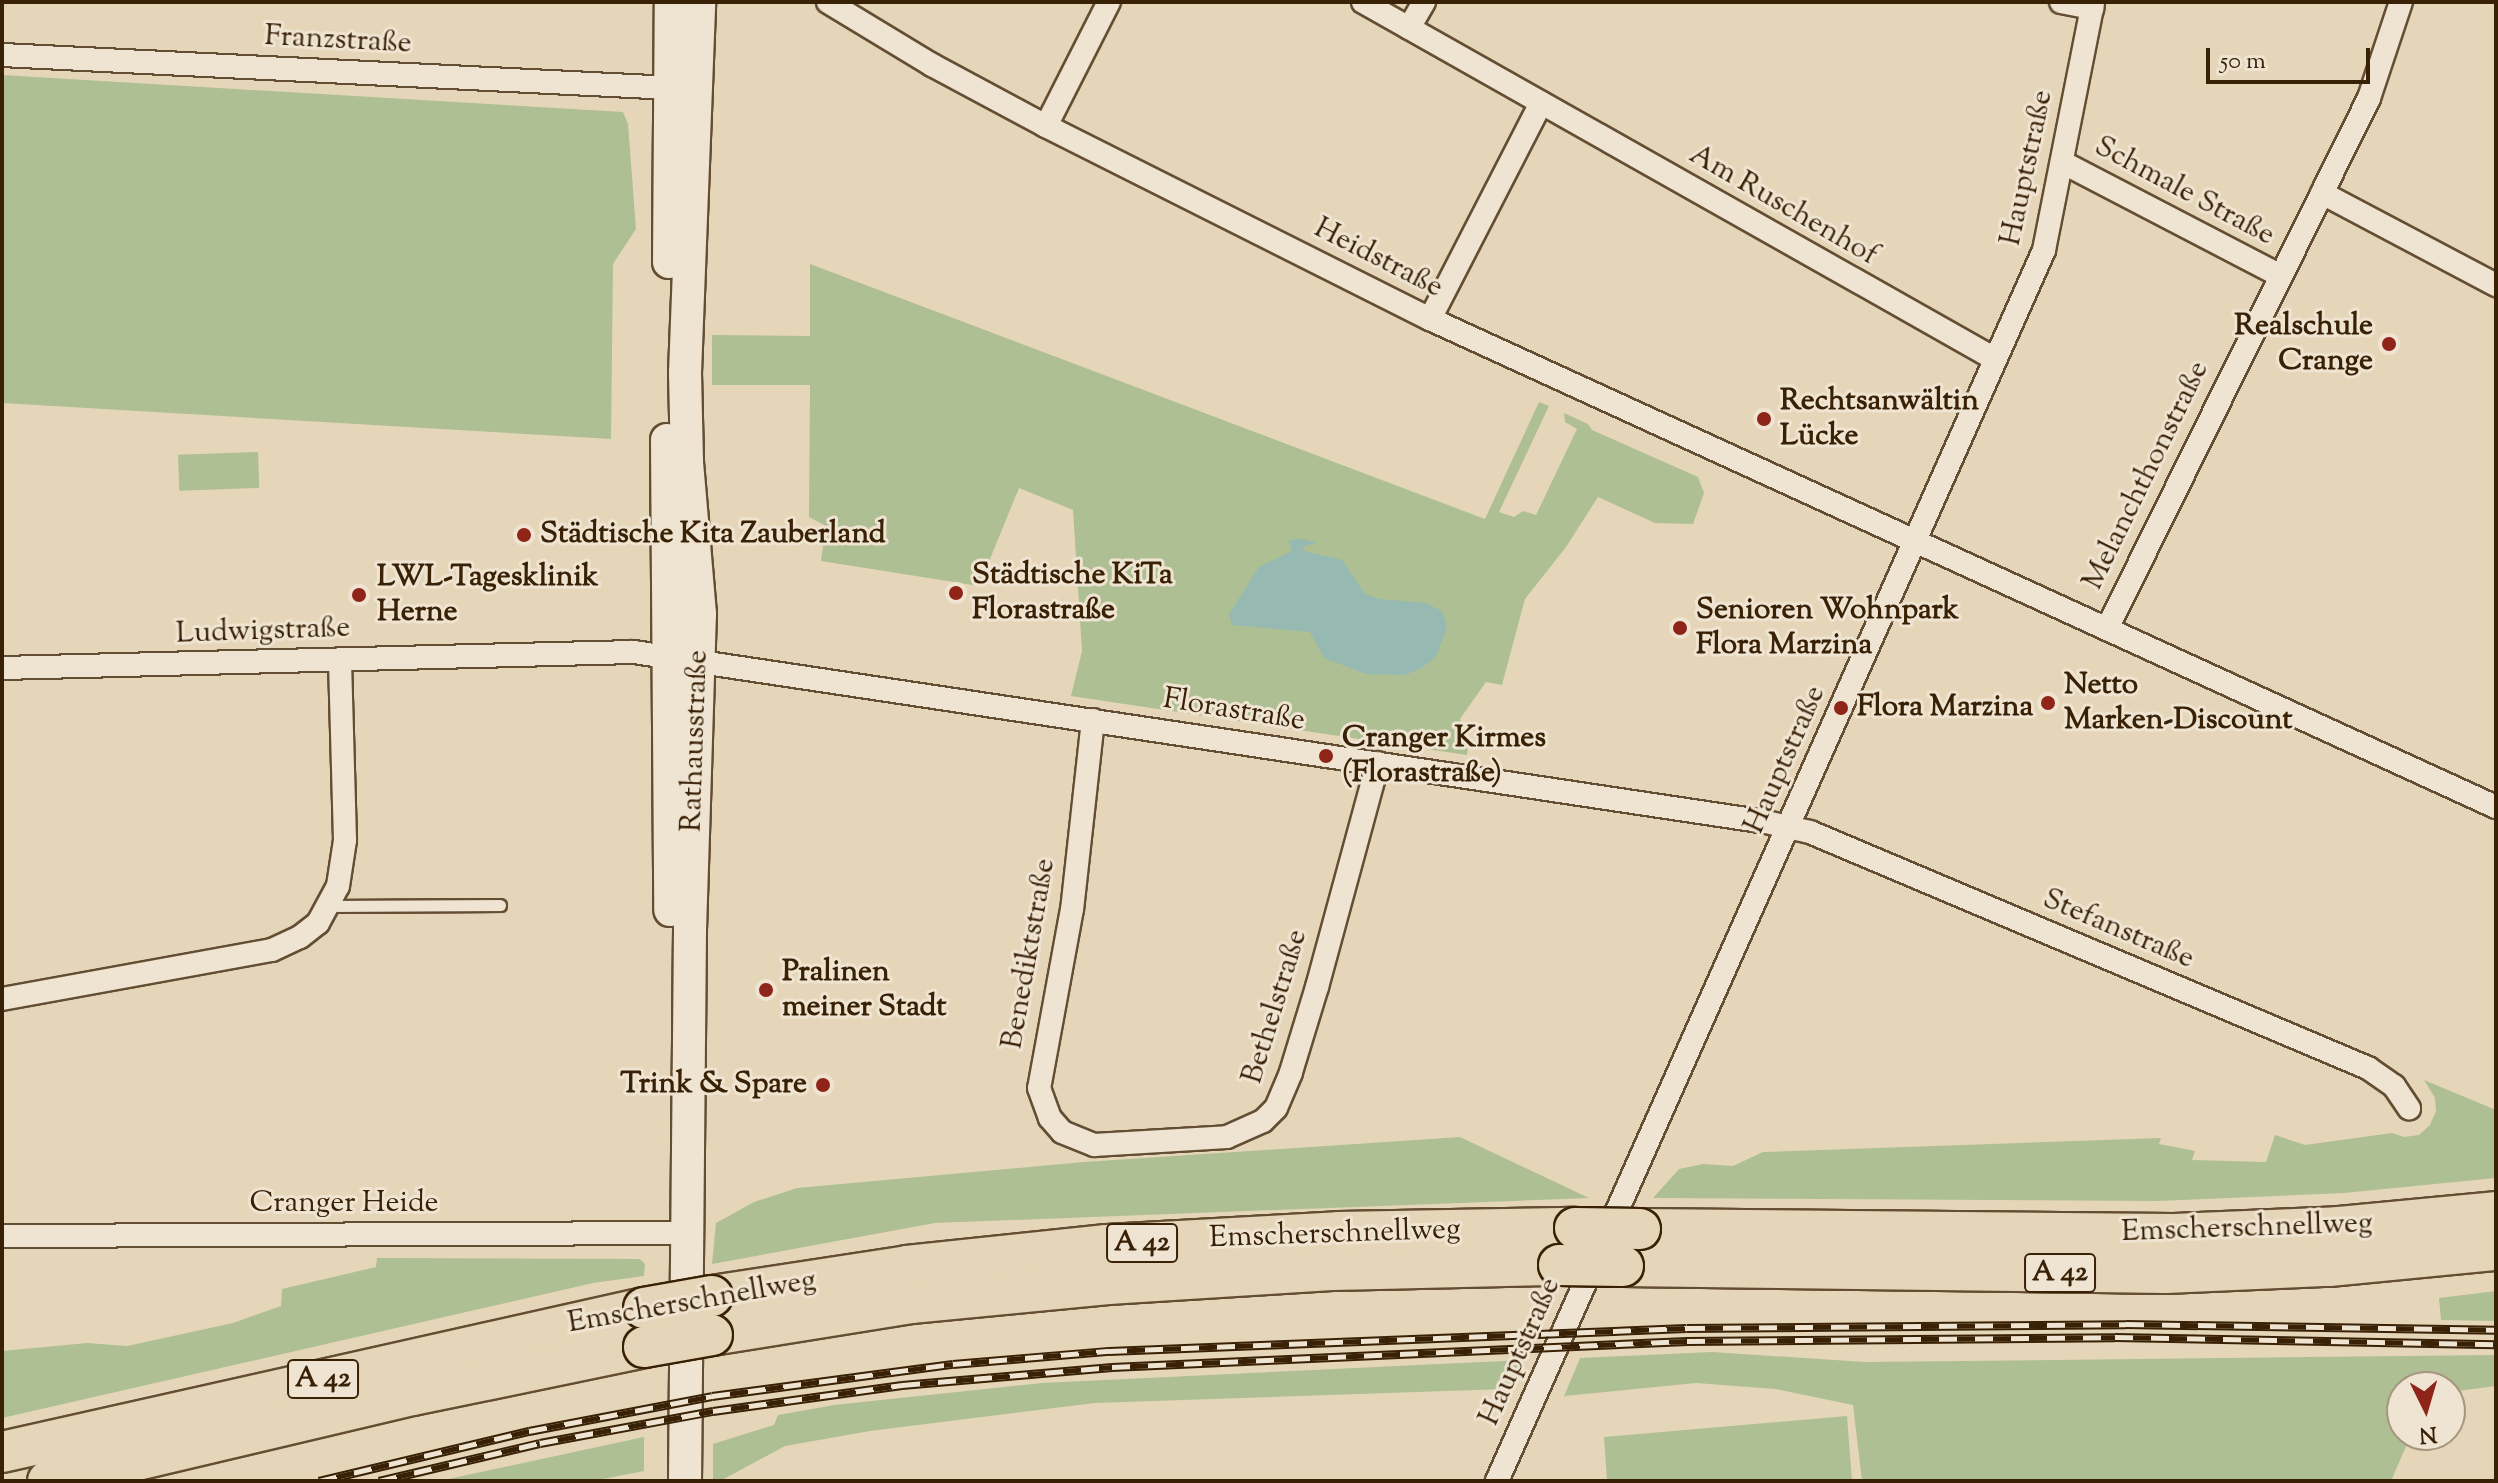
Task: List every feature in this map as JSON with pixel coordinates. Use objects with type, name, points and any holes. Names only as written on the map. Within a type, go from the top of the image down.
[{"type":"highway","name":"Emscherschnellweg","points":[[2,1452],[712,1315],[907,1266],[1107,1245],[1338,1232],[1575,1228],[2174,1234],[2338,1227],[2496,1212]]},
{"type":"highway","name":"Emscherschnellweg","points":[[712,1315],[911,1303],[1108,1284],[1332,1270],[1559,1265],[2166,1273],[2329,1266],[2496,1250]]},
{"type":"highway","name":"Emscherschnellweg","points":[[48,1481],[413,1395],[644,1328]]},
{"type":"street","name":"Rathausstraße","points":[[669,1481],[690,930],[684,658],[666,360],[671,2]]},
{"type":"street","name":"Rathausstraße","points":[[684,658],[700,614],[687,461],[685,373],[699,2]]},
{"type":"street","points":[[699,49],[722,2]]},
{"type":"street","name":"Heidstraße","points":[[828,2],[932,65],[1046,126],[1430,319],[2496,807]]},
{"type":"street","points":[[1046,126],[1109,2]]},
{"type":"street","name":"Am Ruschenhof","points":[[1363,2],[1995,359]]},
{"type":"street","points":[[1409,28],[1424,2]]},
{"type":"street","points":[[2061,2],[2092,5]]},
{"type":"street","name":"Melanchthonstraße","points":[[2107,629],[2369,98],[2401,2]]},
{"type":"street","name":"Hauptstraße","points":[[1497,1481],[2044,250],[2092,5]]},
{"type":"street","name":"Franzstraße","points":[[2,55],[672,88]]},
{"type":"street","points":[[1430,319],[1541,103]]},
{"type":"street","name":"Schmale Straße","points":[[2062,162],[2279,275]]},
{"type":"street","points":[[2322,193],[2496,285]]},
{"type":"street","name":"Ludwigstraße","points":[[2,668],[634,652],[684,658]]},
{"type":"street","name":"Florastraße","points":[[684,658],[1790,827]]},
{"type":"street","points":[[2,999],[272,950],[310,931],[331,906],[338,886],[345,840],[340,659]]},
{"type":"street","name":"Benediktstraße","points":[[1093,720],[1072,909],[1039,1088],[1050,1118],[1062,1132],[1094,1145],[1119,1146]]},
{"type":"street","name":"Bethelstraße","points":[[1119,1146],[1227,1137],[1263,1121],[1276,1108],[1308,1015],[1378,763]]},
{"type":"street","name":"Stefanstraße","points":[[1790,827],[2368,1068],[2394,1086],[2409,1108]]},
{"type":"street","name":"Rathausstraße","points":[[677,1233],[685,1481]]},
{"type":"street","name":"Cranger Heide","points":[[2,1236],[677,1233]]},
{"type":"lane","points":[[331,906],[500,905]]},
{"type":"green space","points":[[2,75],[623,112],[628,124],[636,229],[613,264],[611,439],[2,403]]},
{"type":"green space","points":[[810,264],[1485,519],[1539,402],[1549,406],[1499,512],[1514,517],[1523,511],[1536,515],[1577,429],[1565,422],[1564,413],[1588,424],[1592,430],[1698,477],[1704,493],[1693,524],[1655,523],[1598,497],[1566,547],[1525,599],[1502,685],[1486,682],[1460,719],[1468,745],[1467,755],[1071,696],[1082,651],[1073,510],[1019,488],[979,586],[821,561],[826,526],[809,517],[810,385],[712,385],[712,335],[810,336]]},
{"type":"green space","points":[[258,452],[259,488],[179,491],[178,455]]},
{"type":"green space","points":[[2424,1080],[2496,1110],[2496,1178],[2344,1193],[2158,1201],[1653,1198],[1679,1169],[1703,1164],[1733,1166],[1763,1152],[2161,1138],[2159,1144],[2195,1151],[2192,1160],[2266,1162],[2275,1135],[2305,1145],[2392,1133],[2404,1137],[2419,1135],[2430,1125],[2436,1111],[2435,1098]]},
{"type":"green space","points":[[1460,1137],[1589,1198],[935,1223],[712,1264],[716,1223],[754,1202],[797,1188],[1084,1162]]},
{"type":"green space","points":[[377,1258],[640,1259],[645,1264],[644,1276],[593,1283],[2,1418],[2,1351],[87,1343],[127,1346],[233,1323],[281,1306],[282,1289],[376,1267]]},
{"type":"green space","points":[[2496,1291],[2496,1321],[2441,1320],[2439,1298]]},
{"type":"green space","points":[[1712,1352],[1865,1362],[2496,1355],[2496,1386],[2466,1390],[2466,1371],[2386,1371],[2386,1451],[2404,1451],[2391,1481],[1862,1481],[1853,1405],[1775,1389],[1696,1383],[1565,1396],[1563,1399],[1580,1358]]},
{"type":"green space","points":[[1524,1360],[1518,1379],[1506,1389],[1095,1403],[870,1431],[785,1446],[720,1481],[713,1481],[713,1444],[774,1425],[778,1415],[834,1405],[1042,1383]]},
{"type":"green space","points":[[1847,1416],[1852,1481],[1607,1481],[1604,1437]]},
{"type":"green space","points":[[644,1437],[644,1471],[593,1481],[439,1481]]},
{"type":"water","points":[[1302,539],[1317,543],[1304,546],[1304,551],[1342,560],[1365,594],[1379,599],[1425,603],[1442,611],[1447,627],[1436,657],[1420,669],[1404,675],[1366,674],[1324,658],[1310,632],[1232,625],[1229,614],[1259,567],[1292,551],[1288,540]]},
{"type":"railway","points":[[319,1481],[529,1431],[712,1396],[953,1364],[1109,1351],[1687,1328],[2126,1324],[2496,1330]]},
{"type":"railway","points":[[379,1481],[540,1443],[713,1411],[902,1385],[1112,1367],[1687,1341],[2115,1337],[2496,1344]]},
{"type":"place","name":"Realschule Crange","points":[[2389,344]]},
{"type":"place","name":"Rechtsanwältin Lücke","points":[[1764,419]]},
{"type":"place","name":"Städtische Kita Zauberland","points":[[524,535]]},
{"type":"place","name":"Städtische KiTa Florastraße","points":[[956,593]]},
{"type":"place","name":"LWL-Tagesklinik Herne","points":[[359,595]]},
{"type":"place","name":"Senioren Wohnpark Flora Marzina","points":[[1680,628]]},
{"type":"place","name":"Netto Marken-Discount","points":[[2048,703]]},
{"type":"place","name":"Flora Marzina","points":[[1841,708]]},
{"type":"place","name":"Cranger Kirmes (Florastraße)","points":[[1326,756]]},
{"type":"place","name":"Pralinen meiner Stadt","points":[[766,990]]},
{"type":"place","name":"Trink & Spare","points":[[823,1085]]}]
